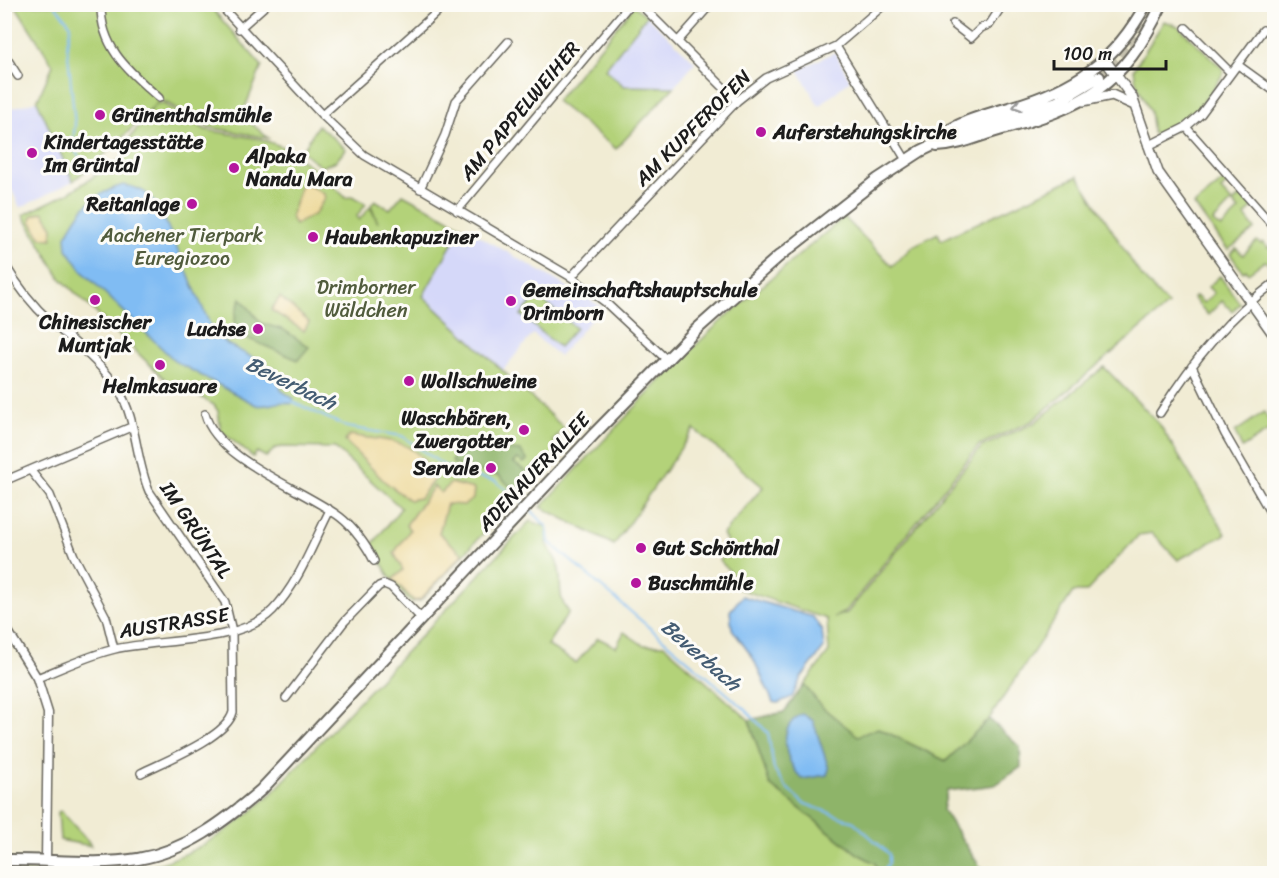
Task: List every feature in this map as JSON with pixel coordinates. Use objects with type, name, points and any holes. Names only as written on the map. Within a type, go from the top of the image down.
[{"type":"main road","points":[[927,147],[951,128],[1064,88],[1105,60],[1130,34],[1146,4]]},
{"type":"main road","points":[[1080,102],[1118,74],[1143,42],[1162,4]]},
{"type":"main road","points":[[1105,60],[1118,74],[1136,106],[1158,172],[1275,335]]},
{"type":"main road","name":"ADENAUERALLEE","points":[[4,860],[141,858],[194,839],[216,826],[261,790],[535,497],[667,360],[778,257],[906,160],[927,147],[1057,102],[1099,77]]},
{"type":"main road","points":[[927,147],[956,144],[1051,115],[1080,102],[1112,95],[1128,100],[1136,106]]},
{"type":"street","points":[[101,4],[101,20],[108,44],[135,76],[159,98]]},
{"type":"street","points":[[219,4],[239,29],[364,155],[571,278],[605,302],[667,360]]},
{"type":"street","points":[[239,29],[267,4]]},
{"type":"street","points":[[322,115],[446,4]]},
{"type":"street","name":"AM PAPPELWEIHER","points":[[457,211],[630,4]]},
{"type":"street","points":[[640,4],[679,40],[737,101]]},
{"type":"street","points":[[679,40],[711,4]]},
{"type":"street","name":"AM KUPFEROFEN","points":[[571,278],[737,101],[766,78],[836,46],[885,4]]},
{"type":"street","points":[[953,24],[971,38],[981,28],[990,24],[1003,4]]},
{"type":"street","points":[[1185,28],[1231,73]]},
{"type":"street","points":[[1148,146],[1186,128],[1210,104],[1263,30]]},
{"type":"street","points":[[420,189],[445,135],[456,101],[508,42]]},
{"type":"street","points":[[836,46],[906,160]]},
{"type":"street","points":[[4,54],[18,76]]},
{"type":"street","points":[[1238,65],[1275,91]]},
{"type":"street","points":[[1186,128],[1275,227]]},
{"type":"street","name":"IM GRÜNTAL","points":[[4,263],[31,302],[106,373],[128,410],[142,476],[149,490],[225,602],[232,632],[233,712],[230,721],[216,733],[141,773]]},
{"type":"street","points":[[1160,413],[1192,366],[1250,301],[1275,283]]},
{"type":"street","points":[[1192,366],[1235,452],[1275,519]]},
{"type":"street","points":[[205,414],[211,430],[222,442],[341,518],[355,533],[374,561]]},
{"type":"street","points":[[4,481],[131,427]]},
{"type":"street","points":[[31,471],[50,495],[74,556],[106,617],[114,650]]},
{"type":"street","name":"AUSTRASSE","points":[[38,678],[114,650],[232,632],[251,625],[272,612],[286,595],[330,510]]},
{"type":"street","points":[[286,698],[344,622],[379,586],[384,584],[391,587],[421,618]]},
{"type":"street","points":[[4,625],[38,678],[44,696],[48,721],[46,860]]},
{"type":"shaded area","points":[[647,16],[695,62],[674,87],[624,86],[604,68]]},
{"type":"shaded area","points":[[835,52],[850,80],[819,106],[798,70]]},
{"type":"shaded area","name":"Kindertagesstätte Im Grüntal","points":[[37,101],[73,181],[20,208],[12,190],[5,192],[4,125],[7,124],[5,110]]},
{"type":"shaded area","name":"Gemeinschaftshauptschule Drimborn","points":[[462,226],[602,307],[559,356],[533,334],[503,370],[423,296]]},
{"type":"green space","name":"Aachener Tierpark Euregiozoo","points":[[15,5],[209,5],[262,66],[242,115],[268,138],[208,127],[160,99],[156,104],[162,103],[206,130],[261,139],[283,147],[319,172],[346,198],[352,196],[366,204],[357,216],[359,220],[370,207],[378,223],[371,205],[375,200],[390,209],[403,194],[462,226],[423,296],[564,428],[553,441],[561,450],[420,601],[411,602],[396,587],[371,546],[401,508],[335,448],[282,447],[276,448],[266,457],[257,452],[253,457],[221,431],[218,411],[214,405],[180,385],[175,389],[61,279],[23,215],[70,192],[124,157],[123,147],[154,106],[110,150],[73,181],[37,101],[53,65]]},
{"type":"green space","points":[[634,6],[647,16],[605,69],[624,86],[674,87],[616,149],[556,101]]},
{"type":"green space","points":[[1164,21],[1178,26],[1223,69],[1223,74],[1186,121],[1167,133],[1157,136],[1153,133],[1150,112],[1136,82],[1134,69]]},
{"type":"green space","points":[[318,125],[346,149],[336,161],[321,167],[302,151]]},
{"type":"green space","points":[[1078,176],[1139,273],[1168,305],[1032,421],[979,445],[845,612],[834,617],[847,613],[981,447],[1034,423],[1104,367],[1160,425],[1226,534],[1178,560],[1152,533],[1139,535],[1086,592],[1073,592],[989,719],[946,761],[878,728],[858,737],[822,707],[804,685],[829,652],[827,619],[739,589],[738,580],[719,560],[732,552],[723,534],[763,487],[694,429],[614,545],[541,507],[674,366],[721,321],[844,217],[892,266],[913,246],[938,233],[941,240]]},
{"type":"green space","points":[[1227,178],[1230,181],[1221,190],[1232,202],[1213,222],[1221,228],[1239,210],[1233,203],[1243,193],[1254,205],[1245,216],[1255,229],[1228,250],[1194,205]]},
{"type":"green space","points":[[1257,241],[1261,244],[1263,242],[1268,248],[1270,246],[1274,252],[1274,259],[1269,264],[1265,261],[1248,273],[1246,270],[1243,272],[1230,254],[1236,248],[1243,255]]},
{"type":"green space","points":[[1220,276],[1240,304],[1232,311],[1222,301],[1208,315],[1193,298],[1196,296],[1204,303],[1214,293],[1208,287]]},
{"type":"green space","points":[[537,296],[576,328],[559,347],[521,315]]},
{"type":"green space","name":"Luchse","points":[[241,298],[261,323],[284,330],[309,347],[298,360],[249,339],[234,328]]},
{"type":"green space","points":[[1264,412],[1273,428],[1242,448],[1235,432]]},
{"type":"green space","name":"Servale","points":[[460,443],[521,451],[527,460],[524,463],[518,459],[514,463],[527,472],[536,466],[541,472],[519,495],[499,476],[454,464],[452,461]]},
{"type":"green space","points":[[530,521],[547,527],[547,543],[557,562],[562,600],[569,612],[547,645],[576,663],[598,638],[616,647],[624,632],[643,645],[664,645],[749,720],[770,785],[858,854],[875,863],[879,873],[13,874],[13,871],[119,872],[153,866],[190,851],[225,831],[272,793]]},
{"type":"green space","points":[[804,685],[822,707],[858,736],[878,728],[946,761],[989,719],[1020,747],[1021,767],[995,785],[947,791],[943,810],[984,873],[879,873],[875,863],[858,854],[770,785],[749,720],[784,712]]},
{"type":"green space","points":[[61,811],[91,846],[60,840],[58,812]]},
{"type":"sand","points":[[302,181],[324,194],[325,198],[315,214],[295,225],[291,217]]},
{"type":"sand","points":[[43,212],[53,227],[52,239],[41,238],[31,221],[32,216]]},
{"type":"sand","points":[[280,297],[309,322],[304,331],[271,310]]},
{"type":"sand","points":[[350,435],[399,443],[409,448],[427,464],[435,478],[420,498],[409,500],[384,481],[345,441]]},
{"type":"sand","points":[[451,483],[474,489],[473,499],[464,505],[447,504],[439,533],[463,554],[420,600],[414,601],[393,579],[403,570],[394,553],[410,530],[406,525],[434,486],[441,493]]},
{"type":"water","points":[[123,185],[145,193],[161,211],[211,327],[227,344],[276,370],[281,390],[294,399],[291,404],[282,402],[256,405],[176,362],[84,273],[67,249],[66,236],[88,203],[102,193]]},
{"type":"water","points":[[742,596],[813,617],[822,630],[824,648],[801,678],[792,697],[778,703],[773,702],[753,658],[732,629],[730,611]]},
{"type":"water","points":[[803,714],[813,721],[829,769],[827,775],[802,779],[787,754],[786,735],[789,727]]},
{"type":"waterway","name":"Beverbach","points":[[54,4],[71,25],[67,44],[75,125],[73,140],[82,162]]},
{"type":"waterway","name":"Beverbach","points":[[291,401],[347,427],[402,436],[443,465],[467,475],[495,481],[525,504]]},
{"type":"waterway","name":"Beverbach","points":[[529,508],[547,527],[549,542],[745,709],[768,733],[774,769],[785,786],[803,803],[854,822],[889,854],[889,863],[881,874]]},
{"type":"tunnel","points":[[1099,77],[1130,47],[1155,4]]},
{"type":"place","name":"Grünenthalsmühle","points":[[100,115]]},
{"type":"place","name":"Auferstehungskirche","points":[[761,132]]},
{"type":"place","name":"Kindertagesstätte Im Grüntal","points":[[32,153]]},
{"type":"place","name":"Alpaka Nandu Mara","points":[[234,168]]},
{"type":"place","name":"Reitanlage","points":[[192,204]]},
{"type":"place","name":"Haubenkapuziner","points":[[313,237]]},
{"type":"place","name":"Chinesischer Muntjak","points":[[95,300]]},
{"type":"place","name":"Gemeinschaftshauptschule Drimborn","points":[[511,301]]},
{"type":"place","name":"Luchse","points":[[258,329]]},
{"type":"place","name":"Helmkasuare","points":[[160,365]]},
{"type":"place","name":"Wollschweine","points":[[409,381]]},
{"type":"place","name":"Waschbären, Zwergotter","points":[[524,430]]},
{"type":"place","name":"Servale","points":[[491,468]]},
{"type":"place","name":"Gut Schönthal","points":[[641,548]]},
{"type":"place","name":"Buschmühle","points":[[636,583]]},
{"type":"park label","name":"Drimborner Wäldchen","points":[[366,298]]}]
